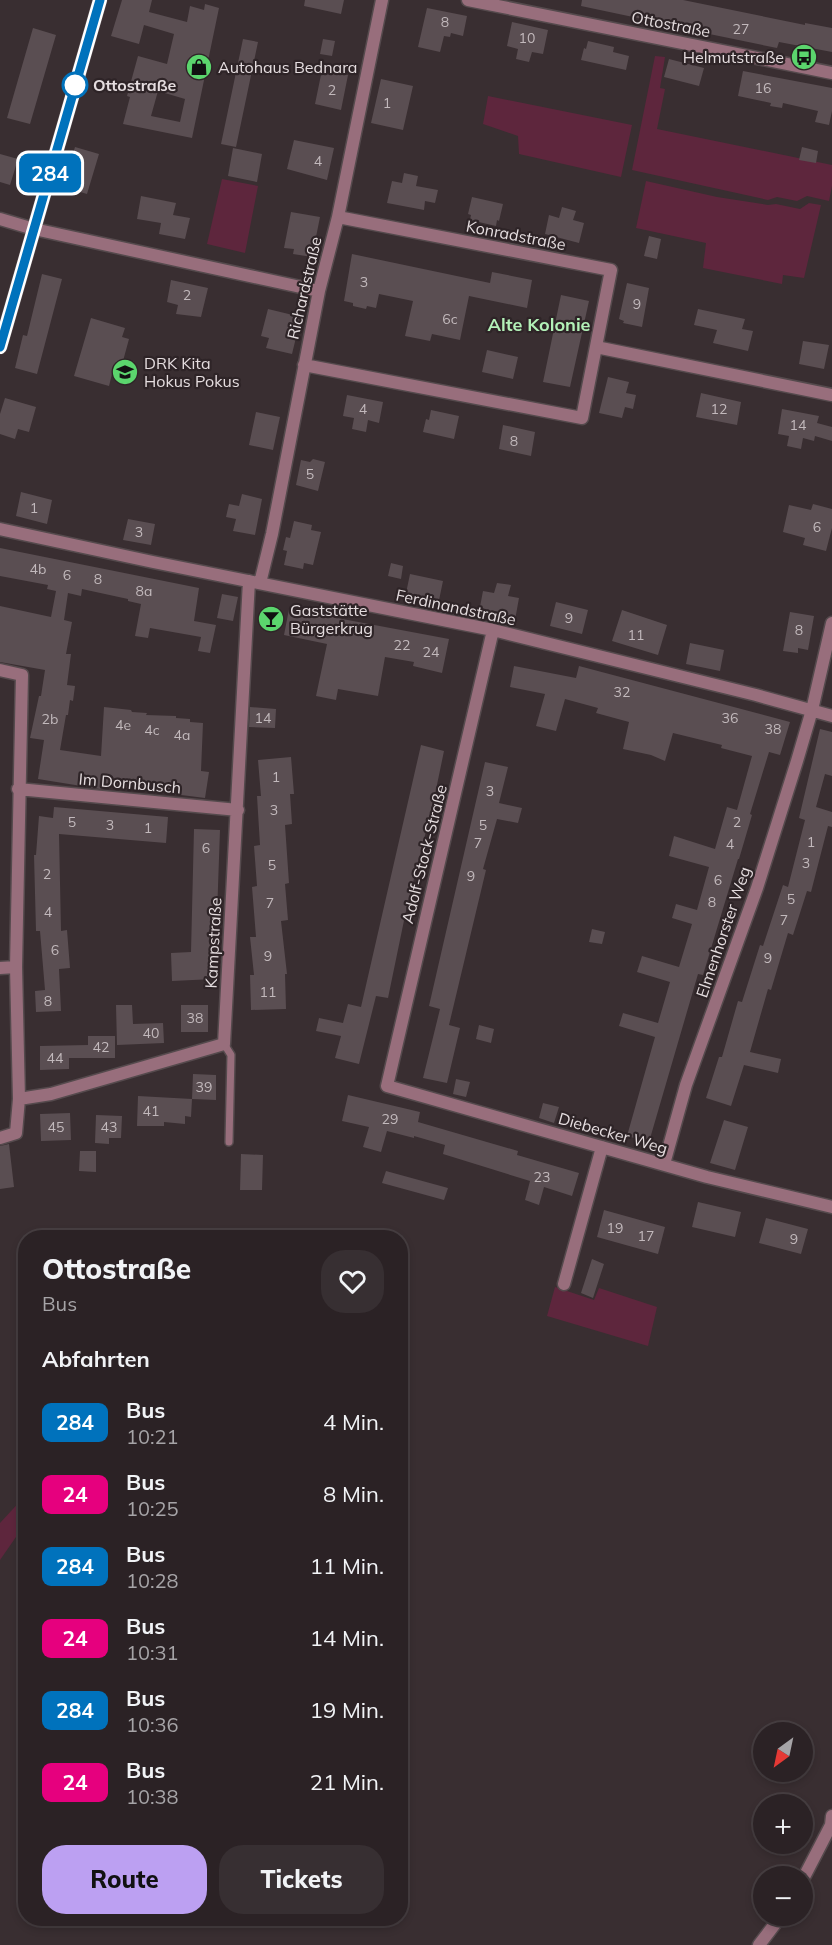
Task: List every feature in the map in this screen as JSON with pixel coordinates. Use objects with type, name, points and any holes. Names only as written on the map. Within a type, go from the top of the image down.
[{"type":"main road","points":[[0,347],[100,0]]},
{"type":"street","name":"Richardstraße","points":[[254,582],[272,534],[319,291],[338,217],[382,0]]},
{"type":"street","name":"Ottostraße","points":[[468,0],[832,73]]},
{"type":"street","name":"Konradstraße","points":[[304,365],[582,418],[611,270],[338,217]]},
{"type":"street","points":[[0,219],[34,229],[319,291]]},
{"type":"street","points":[[596,347],[832,395]]},
{"type":"street","name":"Ferdinandstraße","points":[[0,529],[493,630],[832,716]]},
{"type":"street","name":"Kampstraße","points":[[224,1044],[237,810],[254,582]]},
{"type":"street","points":[[812,710],[832,623]]},
{"type":"street","name":"Adolf-Stock-Straße","points":[[387,1086],[493,630]]},
{"type":"street","points":[[0,670],[22,675],[16,967],[19,1099],[16,1133],[0,1138]]},
{"type":"street","name":"Elmenhorster Weg","points":[[663,1164],[687,1085],[760,878],[812,710]]},
{"type":"street","name":"Im Dornbusch","points":[[18,789],[237,810]]},
{"type":"street","points":[[0,968],[16,967]]},
{"type":"street","points":[[19,1099],[51,1094],[224,1044]]},
{"type":"street","name":"Diebecker Weg","points":[[387,1086],[707,1177],[832,1207]]},
{"type":"street","points":[[564,1284],[602,1147]]},
{"type":"street","points":[[810,1866],[831,1825],[832,1816]]},
{"type":"street","points":[[759,1945],[773,1926]]},
{"type":"lane","points":[[224,1044],[231,1055],[229,1143]]},
{"type":"shaded area","points":[[655,56],[665,57],[660,88],[665,89],[657,129],[832,165],[829,201],[807,196],[797,201],[777,197],[768,200],[632,170]]},
{"type":"shaded area","points":[[488,96],[632,125],[621,177],[519,154],[518,136],[483,124]]},
{"type":"shaded area","points":[[222,179],[258,186],[245,253],[207,244]]},
{"type":"shaded area","points":[[646,181],[717,197],[768,205],[776,204],[800,209],[809,203],[821,205],[804,278],[783,275],[782,284],[703,268],[706,243],[636,228]]},
{"type":"shaded area","points":[[555,1287],[594,1300],[599,1288],[657,1307],[648,1346],[547,1316]]},
{"type":"shaded area","points":[[18,1504],[18,1534],[0,1560],[0,1523]]},
{"type":"building","points":[[122,0],[152,0],[149,12],[187,22],[190,6],[204,10],[205,4],[219,8],[192,138],[123,124],[130,97],[127,96],[138,56],[167,64],[174,34],[144,25],[139,44],[111,36]],"holes":[[[158,91],[185,99],[180,122],[151,116]]]},
{"type":"building","points":[[305,0],[344,0],[341,14],[304,6]]},
{"type":"building","points":[[582,0],[683,0],[805,25],[805,23],[832,28],[832,52],[779,42],[777,48],[651,22],[581,6]]},
{"type":"building","points":[[427,8],[467,16],[463,36],[451,33],[450,37],[444,36],[440,52],[418,47]]},
{"type":"building","points":[[512,22],[548,30],[543,54],[532,52],[529,62],[516,59],[518,49],[507,46]]},
{"type":"building","points":[[33,28],[56,35],[30,124],[7,118]]},
{"type":"building","points":[[243,39],[258,42],[236,147],[221,144]]},
{"type":"building","points":[[323,39],[335,41],[332,56],[320,54]]},
{"type":"building","points":[[588,41],[614,47],[613,52],[629,56],[626,70],[581,60]]},
{"type":"building","points":[[669,59],[704,68],[699,86],[664,77]]},
{"type":"building","points":[[322,70],[348,75],[341,110],[315,104]]},
{"type":"building","points":[[743,71],[832,88],[832,111],[829,125],[815,122],[818,111],[783,103],[782,108],[770,106],[771,103],[738,96]]},
{"type":"building","points":[[381,79],[413,86],[403,130],[371,123]]},
{"type":"building","points":[[294,140],[334,148],[327,180],[287,169]]},
{"type":"building","points":[[75,147],[99,154],[87,194],[63,187]]},
{"type":"building","points":[[802,147],[818,151],[816,163],[799,160]]},
{"type":"building","points":[[233,148],[262,154],[257,182],[228,176]]},
{"type":"building","points":[[0,154],[18,159],[10,185],[0,182]]},
{"type":"building","points":[[404,173],[418,176],[416,186],[438,190],[435,203],[425,201],[424,210],[387,203],[392,181],[402,183]]},
{"type":"building","points":[[141,196],[176,203],[173,215],[190,218],[185,239],[159,234],[161,223],[137,219]]},
{"type":"building","points":[[472,197],[503,204],[496,226],[470,220],[471,215],[468,214]]},
{"type":"building","points":[[562,207],[576,211],[573,220],[584,223],[579,243],[545,234],[549,215],[559,218]]},
{"type":"building","points":[[291,212],[320,217],[312,257],[293,254],[294,249],[284,248]]},
{"type":"building","points":[[649,236],[661,239],[657,259],[644,256]]},
{"type":"building","points":[[352,254],[490,283],[492,272],[532,280],[527,308],[469,296],[460,340],[432,334],[430,341],[405,336],[413,301],[379,294],[376,308],[367,306],[366,309],[344,301]]},
{"type":"building","points":[[42,274],[62,279],[37,374],[15,368],[23,335],[27,336]]},
{"type":"building","points":[[171,280],[208,288],[201,317],[176,314],[178,305],[167,302]]},
{"type":"building","points":[[627,283],[649,288],[642,327],[623,323],[624,321],[619,319]]},
{"type":"building","points":[[561,295],[589,301],[570,387],[543,382]]},
{"type":"building","points":[[268,309],[301,317],[292,354],[266,348],[269,338],[261,336]]},
{"type":"building","points":[[698,309],[745,319],[742,329],[753,331],[748,351],[713,343],[717,330],[694,325]]},
{"type":"building","points":[[91,318],[125,328],[122,337],[129,339],[120,372],[113,370],[109,386],[74,376]]},
{"type":"building","points":[[803,341],[829,345],[824,369],[799,364]]},
{"type":"building","points":[[487,350],[518,357],[513,379],[482,372]]},
{"type":"building","points":[[608,377],[629,382],[626,393],[636,395],[633,409],[625,407],[622,418],[599,413]]},
{"type":"building","points":[[701,393],[741,402],[737,425],[696,417]]},
{"type":"building","points":[[347,395],[383,402],[379,423],[368,420],[366,432],[352,429],[354,418],[343,416]]},
{"type":"building","points":[[5,398],[36,407],[29,432],[18,429],[15,439],[0,434],[0,414]]},
{"type":"building","points":[[782,409],[819,416],[817,423],[832,427],[832,441],[815,436],[814,441],[803,438],[801,449],[787,446],[789,436],[778,434]]},
{"type":"building","points":[[431,410],[459,416],[454,439],[423,432]]},
{"type":"building","points":[[256,412],[280,417],[273,450],[249,445]]},
{"type":"building","points":[[503,425],[535,432],[531,456],[499,449]]},
{"type":"building","points":[[313,459],[325,462],[318,491],[296,485],[301,460],[310,462]]},
{"type":"building","points":[[21,492],[52,500],[47,524],[16,516]]},
{"type":"building","points":[[242,494],[262,499],[255,535],[233,531],[236,519],[226,517],[229,504],[239,506]]},
{"type":"building","points":[[813,504],[832,509],[832,528],[826,551],[803,545],[805,538],[783,532],[789,505],[811,510]]},
{"type":"building","points":[[128,519],[155,524],[151,545],[123,540]]},
{"type":"building","points":[[294,521],[312,525],[311,530],[321,532],[313,565],[304,563],[303,569],[284,565],[287,551],[283,550],[286,537],[290,538]]},
{"type":"building","points":[[0,548],[199,588],[194,621],[216,625],[210,653],[198,651],[201,637],[150,628],[148,638],[135,636],[141,604],[82,589],[81,596],[68,593],[64,620],[72,622],[66,654],[71,654],[67,685],[75,686],[73,701],[70,700],[68,715],[66,715],[60,750],[101,756],[104,707],[147,713],[146,715],[176,716],[176,718],[190,719],[190,722],[203,723],[201,771],[209,772],[205,798],[110,786],[110,789],[100,789],[38,779],[44,740],[30,738],[45,670],[0,662],[0,606],[51,617],[56,591],[47,589],[48,585],[0,576]]},
{"type":"building","points":[[391,563],[403,566],[401,579],[388,576]]},
{"type":"building","points":[[410,574],[443,581],[438,605],[405,598]]},
{"type":"building","points":[[497,583],[511,585],[508,596],[519,598],[515,620],[479,612],[483,591],[494,593]]},
{"type":"building","points":[[222,594],[238,597],[233,621],[217,618]]},
{"type":"building","points":[[556,602],[588,610],[582,634],[550,626]]},
{"type":"building","points":[[289,609],[449,639],[442,673],[413,666],[414,662],[385,657],[378,696],[338,689],[336,700],[316,696],[327,644],[284,635]]},
{"type":"building","points":[[622,610],[667,625],[658,655],[612,641]]},
{"type":"building","points":[[790,612],[814,616],[808,650],[798,648],[798,653],[783,651]]},
{"type":"building","points":[[690,643],[724,650],[720,671],[686,664]]},
{"type":"building","points":[[514,666],[576,678],[579,666],[790,722],[780,755],[769,752],[739,859],[703,975],[698,974],[649,1142],[627,1136],[655,1037],[619,1026],[623,1013],[658,1023],[670,982],[637,972],[642,956],[679,967],[692,924],[672,918],[676,904],[697,910],[709,867],[669,856],[674,836],[715,849],[727,807],[737,810],[752,756],[721,748],[722,745],[673,733],[665,761],[651,755],[623,749],[629,722],[596,713],[598,708],[565,699],[556,731],[536,726],[545,694],[510,687]]},
{"type":"building","points":[[250,707],[276,709],[275,728],[249,727]]},
{"type":"building","points":[[820,729],[832,732],[832,776],[825,774],[816,807],[832,812],[832,827],[828,826],[811,892],[807,891],[793,935],[788,933],[771,990],[768,989],[750,1052],[781,1059],[778,1073],[744,1065],[731,1106],[706,1098],[719,1057],[722,1057],[738,1001],[742,1002],[760,945],[763,946],[783,885],[788,887],[805,820],[799,818]]},
{"type":"building","points":[[421,745],[444,751],[407,906],[388,998],[376,996],[359,1064],[335,1058],[341,1036],[316,1031],[319,1018],[343,1023],[348,1004],[361,1007]]},
{"type":"building","points":[[291,757],[294,794],[290,794],[292,824],[285,825],[289,883],[285,884],[288,920],[281,921],[287,974],[285,974],[286,1009],[251,1010],[250,975],[254,975],[250,937],[256,937],[252,887],[257,886],[254,846],[260,845],[257,796],[261,796],[258,760]]},
{"type":"building","points":[[485,762],[508,767],[499,803],[522,808],[518,823],[497,819],[483,869],[486,870],[449,1025],[460,1028],[447,1083],[423,1078],[440,1009],[429,1006]]},
{"type":"building","points":[[54,807],[168,817],[166,843],[59,834],[61,931],[67,930],[70,968],[59,969],[61,1011],[36,1012],[35,991],[45,990],[40,931],[36,931],[34,855],[36,855],[39,816],[53,818]]},
{"type":"building","points":[[194,829],[220,830],[216,943],[212,943],[214,979],[172,981],[171,953],[191,952]]},
{"type":"building","points":[[592,929],[605,932],[602,944],[589,942]]},
{"type":"building","points":[[116,1005],[132,1005],[133,1024],[163,1023],[164,1043],[117,1045]]},
{"type":"building","points":[[181,1005],[208,1005],[208,1032],[181,1032]]},
{"type":"building","points":[[479,1025],[494,1029],[491,1043],[476,1039]]},
{"type":"building","points":[[88,1036],[115,1036],[115,1058],[69,1058],[69,1069],[40,1070],[40,1046],[88,1045]]},
{"type":"building","points":[[193,1074],[216,1075],[216,1100],[192,1099]]},
{"type":"building","points":[[456,1079],[470,1082],[466,1097],[453,1094]]},
{"type":"building","points":[[348,1095],[420,1112],[418,1122],[518,1151],[517,1155],[579,1173],[572,1196],[544,1187],[539,1205],[525,1200],[530,1181],[443,1154],[445,1145],[414,1136],[414,1138],[387,1131],[381,1152],[363,1147],[369,1127],[342,1121]]},
{"type":"building","points":[[138,1096],[192,1099],[191,1117],[185,1116],[185,1124],[164,1122],[164,1126],[137,1126]]},
{"type":"building","points":[[543,1103],[559,1107],[554,1123],[539,1118]]},
{"type":"building","points":[[70,1113],[71,1140],[41,1141],[40,1114]]},
{"type":"building","points":[[96,1115],[122,1116],[121,1138],[109,1138],[109,1144],[95,1143]]},
{"type":"building","points":[[724,1120],[748,1127],[735,1170],[710,1163]]},
{"type":"building","points":[[9,1144],[14,1187],[0,1189],[0,1146]]},
{"type":"building","points":[[80,1151],[96,1151],[96,1172],[79,1171]]},
{"type":"building","points":[[241,1154],[263,1155],[262,1190],[240,1190]]},
{"type":"building","points":[[386,1171],[448,1188],[444,1200],[382,1183]]},
{"type":"building","points":[[698,1202],[741,1212],[735,1237],[692,1227]]},
{"type":"building","points":[[604,1210],[665,1227],[658,1254],[597,1237]]},
{"type":"building","points":[[766,1218],[808,1229],[801,1254],[759,1243]]},
{"type":"building","points":[[592,1259],[604,1264],[593,1298],[581,1293]]},
{"type":"bus line","name":"284","points":[[0,347],[100,0]]},
{"type":"place","name":"Helmutstraße","points":[[804,57]]},
{"type":"place","name":"Autohaus Bednara","points":[[199,67]]},
{"type":"place","name":"Ottostraße","points":[[75,85]]},
{"type":"place","name":"DRK Kita Hokus Pokus","points":[[125,372]]},
{"type":"place","name":"Gaststätte Bürgerkrug","points":[[271,619]]},
{"type":"district","name":"Alte Kolonie","points":[[539,324]]}]
